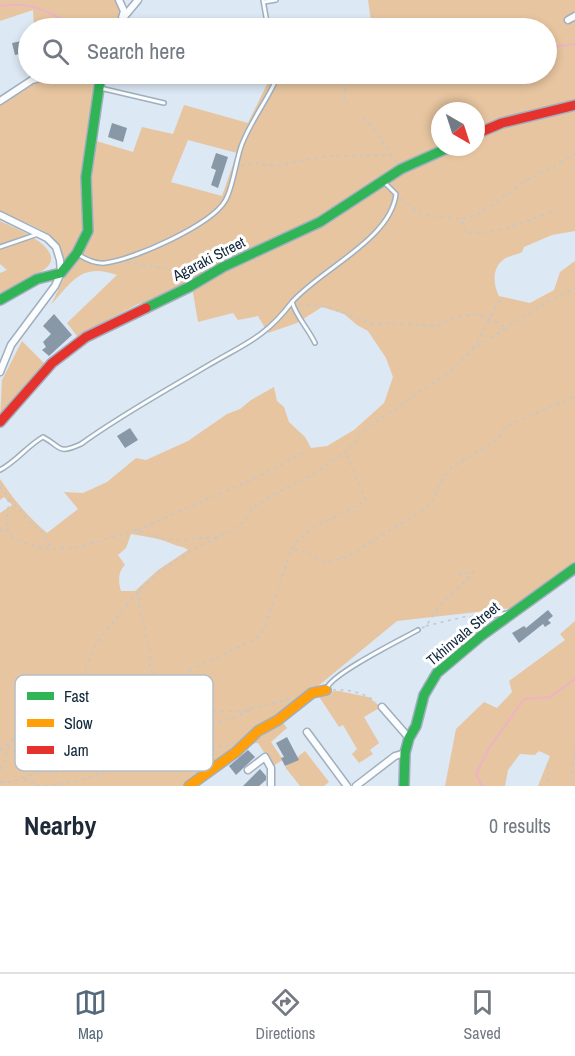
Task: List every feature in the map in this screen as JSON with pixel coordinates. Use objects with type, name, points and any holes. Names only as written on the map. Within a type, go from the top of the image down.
[{"type":"street","points":[[123,18],[138,0]]},
{"type":"street","points":[[121,1],[122,18]]},
{"type":"street","points":[[0,101],[26,84]]},
{"type":"street","points":[[0,372],[11,345],[55,286],[61,273],[77,253],[88,231],[86,177],[99,84]]},
{"type":"street","points":[[485,130],[502,123],[575,105]]},
{"type":"street","name":"Agaraki Street","points":[[0,422],[31,386],[70,348],[113,323],[320,222],[400,169],[431,155]]},
{"type":"street","points":[[0,215],[39,233],[56,247],[61,273]]},
{"type":"street","points":[[0,300],[26,284],[51,273],[61,273]]},
{"type":"street","name":"Tkhinvala Street","points":[[404,786],[405,753],[409,738],[416,726],[424,694],[436,673],[512,612],[575,568]]},
{"type":"street","points":[[213,769],[236,752],[258,731],[278,720],[312,693],[326,690]]},
{"type":"street","points":[[382,707],[409,738]]},
{"type":"street","points":[[308,732],[347,786]]},
{"type":"street","points":[[356,786],[395,756],[405,753]]},
{"type":"street","points":[[248,770],[265,757],[270,768],[271,786]]},
{"type":"street","points":[[189,786],[210,771]]},
{"type":"lane","points":[[266,18],[263,1],[276,0]]},
{"type":"lane","points":[[77,253],[86,260],[104,263],[124,258],[168,241],[209,217],[223,204],[228,195],[242,145],[274,84]]},
{"type":"lane","points":[[98,88],[164,103]]},
{"type":"lane","points":[[0,470],[17,459],[32,443],[43,437],[61,450],[81,444],[210,364],[254,340],[275,324],[308,285],[377,231],[390,214],[396,194],[390,186],[381,182]]},
{"type":"lane","points":[[0,248],[39,233]]},
{"type":"lane","points":[[292,302],[297,316],[315,343]]},
{"type":"lane","points":[[472,619],[512,612]]},
{"type":"lane","points":[[326,690],[331,681],[345,671],[418,630]]},
{"type":"path","points":[[345,84],[344,99],[348,105]]},
{"type":"path","points":[[363,118],[372,127],[400,169]]},
{"type":"path","points":[[396,194],[423,215],[461,219],[477,215],[524,182],[575,154]]},
{"type":"path","points":[[234,172],[243,164],[273,166],[328,156],[392,155]]},
{"type":"path","points":[[461,219],[465,232],[475,233],[502,229],[551,212]]},
{"type":"path","points":[[128,264],[190,271],[205,277]]},
{"type":"path","points":[[82,675],[96,644],[140,589],[159,572],[190,551],[236,528],[254,507],[270,496],[312,475],[346,452],[352,447],[360,432],[448,372],[473,350],[505,328],[575,288]]},
{"type":"path","points":[[473,350],[500,300]]},
{"type":"path","points":[[292,302],[329,307],[372,324],[437,326],[454,318],[474,314],[490,319],[505,328]]},
{"type":"path","points":[[290,553],[293,550],[300,550],[325,563],[346,557],[423,510],[433,500],[443,478],[452,467],[497,440],[506,427],[575,396]]},
{"type":"path","points":[[8,498],[8,531],[22,543],[53,549],[79,547],[136,530],[260,476],[306,451]]},
{"type":"path","points":[[183,675],[258,637],[264,629],[290,553],[298,539],[307,531],[366,500],[346,452]]},
{"type":"path","points":[[0,487],[29,522],[43,533],[53,549]]},
{"type":"path","points":[[0,531],[7,525]]},
{"type":"path","points":[[136,530],[163,538],[180,540],[218,537]]},
{"type":"path","points":[[426,626],[440,605],[473,572],[455,576]]},
{"type":"path","points":[[140,589],[139,608],[150,651],[150,666],[153,675]]},
{"type":"path","points":[[418,630],[471,615],[472,619]]},
{"type":"path","points":[[326,690],[340,689],[368,696],[382,707]]},
{"type":"path","points":[[213,713],[252,709],[291,699]]},
{"type":"path","points":[[213,723],[231,719],[252,709]]},
{"type":"path","points":[[0,750],[14,738]]},
{"type":"path","points":[[0,769],[6,759],[7,748],[14,738]]},
{"type":"path","points":[[213,747],[244,743]]},
{"type":"path","points":[[575,748],[571,777],[575,785]]},
{"type":"path","points":[[548,764],[549,786]]},
{"type":"path","points":[[0,782],[23,779],[39,772],[68,771]]},
{"type":"path","points":[[45,786],[74,782],[108,771]]},
{"type":"path","points":[[23,779],[40,786]]},
{"type":"path","points":[[10,782],[14,786]]},
{"type":"shaded area","points":[[0,0],[118,0],[124,4],[119,18],[33,18],[33,10],[0,21]]},
{"type":"shaded area","points":[[368,0],[575,0],[575,101],[525,111],[485,127],[485,102],[431,102],[431,151],[400,165],[337,207],[170,293],[138,304],[77,336],[67,323],[117,275],[95,271],[79,276],[51,305],[67,272],[91,233],[88,184],[93,140],[133,152],[142,127],[173,134],[184,105],[248,123],[267,84],[557,84],[557,18],[371,18]],"holes":[[[188,140],[237,153],[222,196],[171,182]]]},
{"type":"shaded area","points":[[30,84],[97,84],[85,232],[64,267],[58,245],[51,237],[33,226],[0,212],[0,104]]},
{"type":"shaded area","points":[[575,107],[575,231],[552,235],[524,247],[522,252],[505,259],[497,267],[495,282],[499,296],[530,303],[554,290],[560,272],[575,261],[575,565],[513,608],[397,621],[278,719],[213,767],[213,675],[15,675],[15,771],[207,771],[187,786],[0,786],[0,513],[12,505],[4,497],[0,500],[0,479],[22,508],[47,533],[78,509],[64,492],[83,493],[107,482],[136,458],[146,460],[188,441],[227,414],[240,409],[274,387],[277,401],[284,407],[289,422],[305,437],[311,448],[327,446],[354,430],[384,403],[393,377],[386,358],[368,331],[344,314],[322,307],[297,323],[268,333],[258,316],[238,320],[233,313],[198,322],[192,287],[419,163],[436,156],[485,156],[485,134]],"holes":[[[131,534],[164,541],[188,550],[158,570],[135,591],[121,591],[119,577],[125,565],[118,555],[126,548]]]},
{"type":"shaded area","points":[[0,221],[38,241],[51,256],[50,263],[42,271],[0,294],[0,273],[7,270],[0,264]]},
{"type":"shaded area","points":[[22,341],[45,364],[26,384],[0,420],[2,380]]},
{"type":"shaded area","points":[[575,621],[575,786],[538,786],[550,756],[539,751],[535,755],[520,754],[508,770],[505,786],[445,786],[456,729],[484,702],[497,708],[512,692],[509,681],[565,640],[560,634]]},
{"type":"shaded area","points":[[339,691],[368,697],[381,707],[364,717],[379,743],[370,750],[373,754],[359,763],[352,754],[357,749],[343,725],[339,727],[316,692]]},
{"type":"shaded area","points":[[281,720],[287,728],[271,742],[283,760],[273,766],[258,743],[247,744]]},
{"type":"shaded area","points":[[305,751],[329,782],[324,786],[300,786],[285,767]]},
{"type":"building","points":[[18,42],[18,54],[15,55],[12,43]]},
{"type":"building","points":[[112,123],[127,128],[123,142],[108,137]]},
{"type":"building","points":[[216,153],[228,157],[218,188],[211,185],[216,170],[211,168]]},
{"type":"building","points":[[54,314],[72,335],[49,356],[42,350],[46,347],[43,342],[51,334],[43,326]]},
{"type":"building","points":[[130,428],[138,440],[125,448],[117,436]]},
{"type":"building","points":[[548,610],[553,616],[548,620],[551,623],[545,627],[543,624],[519,643],[512,633],[524,626],[526,628]]},
{"type":"building","points":[[287,737],[299,760],[285,766],[281,758],[284,757],[276,743]]},
{"type":"building","points":[[248,750],[255,757],[236,775],[229,766]]},
{"type":"building","points":[[260,769],[266,776],[266,780],[259,786],[243,786]]},
{"type":"waterway","points":[[0,6],[23,5],[60,18]]},
{"type":"waterway","points":[[557,46],[575,44]]},
{"type":"waterway","points":[[482,786],[476,774],[489,748],[524,699],[550,697],[575,679]]},
{"type":"traffic: fast","points":[[0,300],[37,279],[61,273],[77,253],[88,231],[86,177],[100,84]]},
{"type":"traffic: fast","points":[[146,308],[223,267],[320,222],[401,169],[431,156]]},
{"type":"traffic: fast","points":[[404,786],[405,753],[409,738],[416,726],[424,695],[437,673],[481,636],[575,568]]},
{"type":"traffic: slow","points":[[213,769],[236,752],[258,731],[278,720],[312,693],[326,690]]},
{"type":"traffic: slow","points":[[189,786],[210,771]]},
{"type":"traffic: jam","points":[[485,130],[502,123],[575,105]]},
{"type":"traffic: jam","points":[[0,422],[52,363],[86,337],[146,308]]}]
